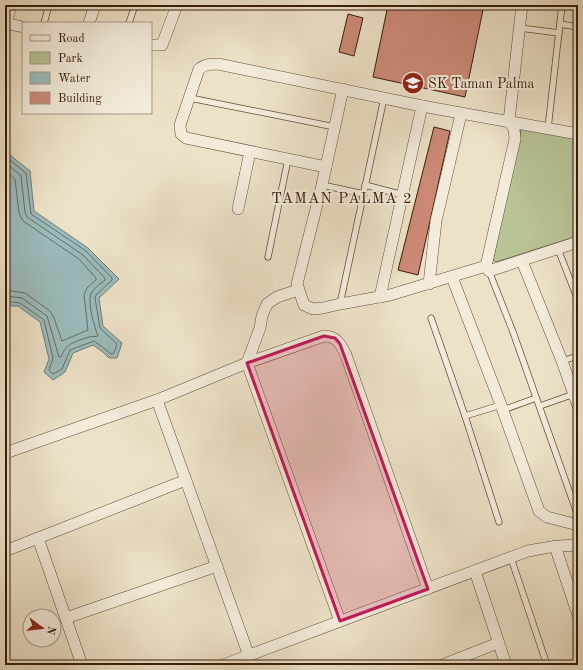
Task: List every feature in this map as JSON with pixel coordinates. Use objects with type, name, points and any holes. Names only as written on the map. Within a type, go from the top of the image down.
[{"type":"street","points":[[11,5],[6,23],[22,27]]},
{"type":"street","points":[[89,22],[95,5]]},
{"type":"street","points":[[152,45],[162,46],[177,5]]},
{"type":"street","points":[[488,268],[515,139],[514,129],[509,121],[522,5]]},
{"type":"street","points":[[326,167],[186,138],[180,134],[180,126],[199,69],[204,65],[218,64],[461,114],[578,134]]},
{"type":"street","points":[[342,89],[322,185],[297,284],[304,305],[312,309],[390,295],[452,277],[522,261],[578,242]]},
{"type":"street","points":[[380,297],[422,106]]},
{"type":"street","points":[[429,284],[436,221],[461,114]]},
{"type":"street","points":[[238,208],[250,152]]},
{"type":"street","points":[[522,261],[562,361],[578,406]]},
{"type":"street","points":[[452,277],[539,510],[547,517],[578,525]]},
{"type":"street","points":[[298,290],[277,297],[267,304],[262,316],[260,328],[247,362],[340,621]]},
{"type":"street","points":[[5,453],[157,400],[247,362],[324,336],[335,338],[340,344],[349,363],[428,589]]},
{"type":"street","points":[[157,400],[249,656]]},
{"type":"street","points":[[5,551],[186,480]]},
{"type":"street","points":[[38,538],[82,665]]},
{"type":"street","points":[[555,546],[578,615]]},
{"type":"street","points":[[222,665],[528,551],[555,546],[578,546]]},
{"type":"street","points":[[66,618],[216,566]]},
{"type":"street","points":[[475,571],[506,665]]},
{"type":"street","points":[[442,665],[467,660],[498,643]]},
{"type":"lane","points":[[44,22],[48,5]]},
{"type":"lane","points":[[129,22],[136,5]]},
{"type":"lane","points":[[548,128],[562,5]]},
{"type":"lane","points":[[560,24],[578,26]]},
{"type":"lane","points":[[520,28],[559,33]]},
{"type":"lane","points":[[190,98],[335,127]]},
{"type":"lane","points":[[340,304],[384,98]]},
{"type":"lane","points":[[268,257],[288,159]]},
{"type":"lane","points":[[322,185],[364,194]]},
{"type":"lane","points":[[365,185],[403,195]]},
{"type":"lane","points":[[558,249],[578,300]]},
{"type":"lane","points":[[488,268],[540,406],[578,516]]},
{"type":"lane","points":[[431,318],[465,416],[499,522]]},
{"type":"lane","points":[[562,361],[578,356]]},
{"type":"lane","points":[[540,406],[574,394]]},
{"type":"lane","points":[[465,416],[502,408],[536,398]]},
{"type":"lane","points":[[511,558],[547,665]]},
{"type":"highlighted area","points":[[324,336],[335,338],[340,344],[428,589],[340,621],[247,363]]},
{"type":"green space","points":[[526,128],[578,138],[578,236],[496,262],[493,260],[521,130]]},
{"type":"water","points":[[5,151],[30,171],[34,211],[88,248],[119,279],[99,298],[103,326],[122,343],[117,358],[109,358],[93,345],[73,353],[65,372],[53,380],[44,372],[49,359],[40,322],[18,306],[5,306]]},
{"type":"building","points":[[388,5],[484,5],[465,97],[373,77]]},
{"type":"building","points":[[348,14],[363,18],[354,56],[339,52]]},
{"type":"building","points":[[434,127],[450,131],[418,275],[398,270]]},
{"type":"place","name":"SK Taman Palma","points":[[413,83]]},
{"type":"district","name":"TAMAN PALMA 2","points":[[342,198]]}]
